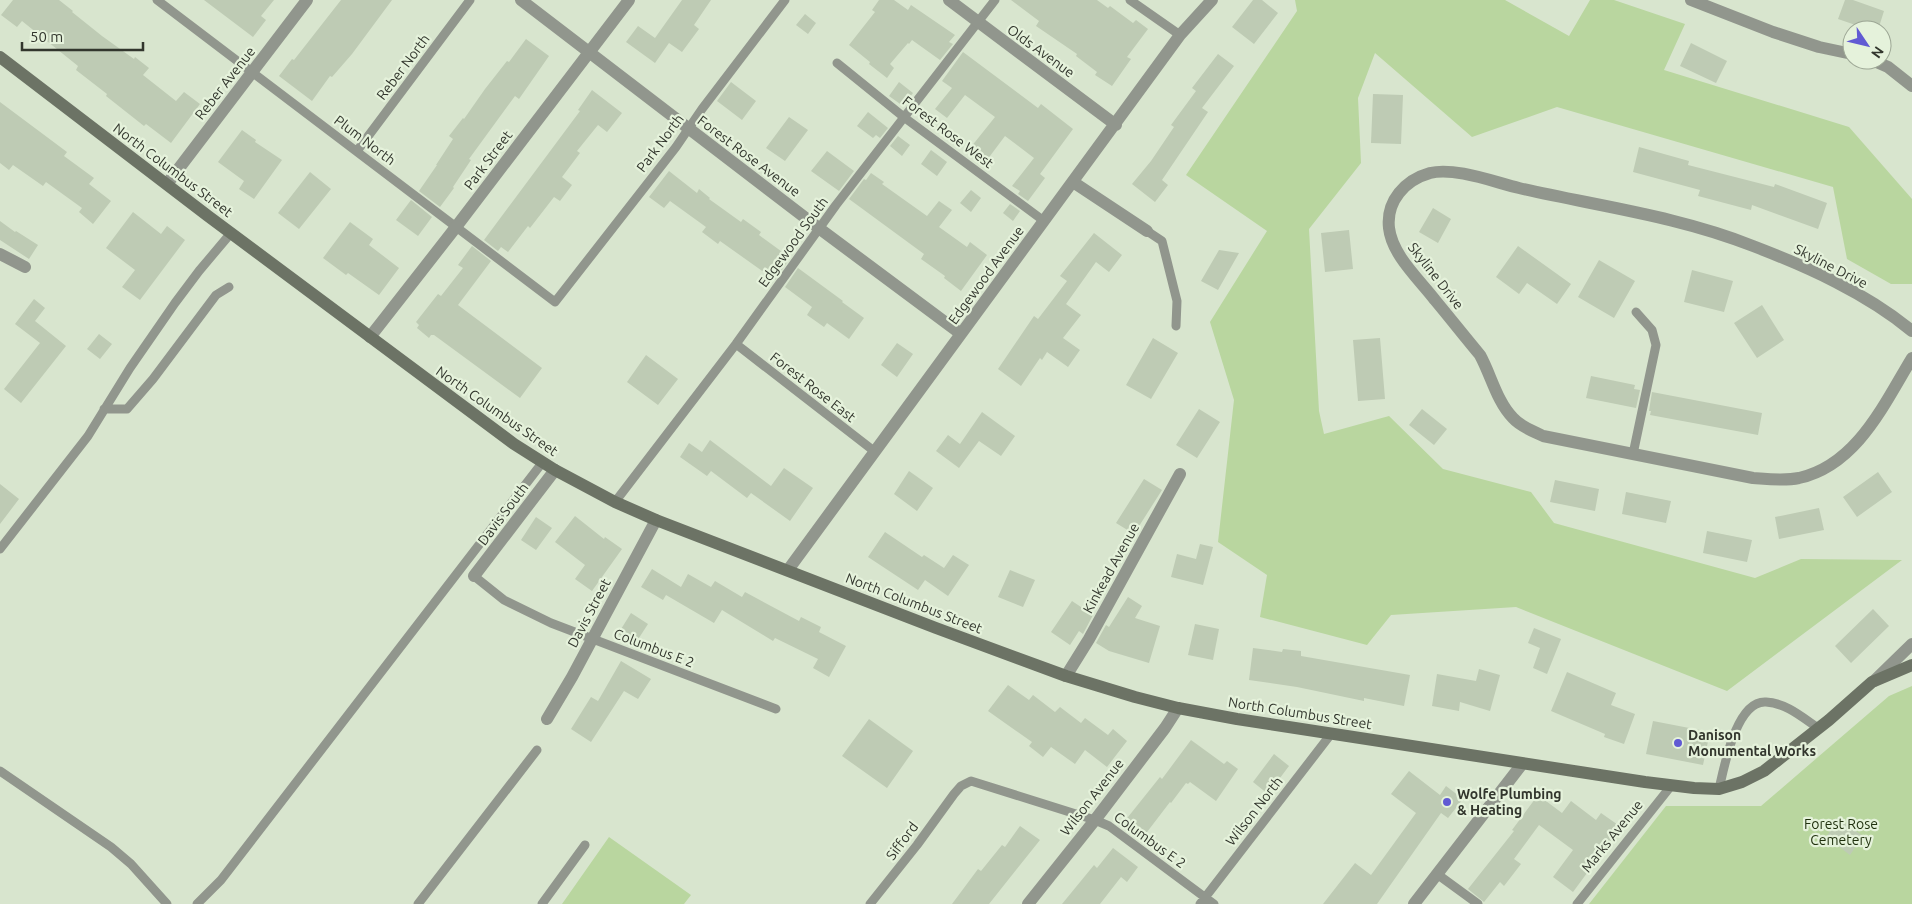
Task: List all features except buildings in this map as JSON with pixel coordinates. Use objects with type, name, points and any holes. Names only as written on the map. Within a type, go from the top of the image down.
[{"type":"main road","name":"North Columbus Street","points":[[0,58],[370,337],[514,444],[554,470],[615,502],[656,520],[1066,676],[1178,708],[1522,764],[1671,786],[1720,789],[1764,772],[1872,682]]},
{"type":"main road","points":[[1872,682],[1912,665]]},
{"type":"street","name":"Reber Avenue","points":[[167,184],[307,0]]},
{"type":"street","name":"Forest Rose Avenue","points":[[521,0],[820,229],[961,334]]},
{"type":"street","name":"Park Street","points":[[370,337],[629,0]]},
{"type":"street","name":"Olds Avenue","points":[[949,0],[1116,125]]},
{"type":"street","name":"Edgewood Avenue","points":[[788,570],[1116,125],[1180,35],[1212,0]]},
{"type":"street","points":[[1691,0],[1773,32],[1819,47],[1842,52]]},
{"type":"street","points":[[1892,70],[1912,86]]},
{"type":"street","name":"Skyline Drive","points":[[1912,331],[1880,307],[1837,284],[1778,256],[1707,230],[1460,174],[1430,173],[1416,178],[1397,193],[1392,201],[1389,215],[1392,240],[1403,260],[1480,356],[1503,405],[1512,418],[1524,427],[1543,436],[1753,478],[1775,480],[1798,478],[1819,471],[1838,460],[1855,445],[1869,428],[1912,358]]},
{"type":"street","points":[[1073,182],[1147,231]]},
{"type":"street","points":[[0,254],[25,267]]},
{"type":"street","name":"Davis South","points":[[474,576],[554,470]]},
{"type":"street","name":"Kinkead Avenue","points":[[1066,676],[1089,639],[1180,474]]},
{"type":"street","name":"Davis Street","points":[[547,719],[572,677],[656,520]]},
{"type":"street","name":"North Columbus Street","points":[[1872,682],[1912,644]]},
{"type":"street","name":"Wilson Avenue","points":[[1028,904],[1095,820],[1178,708]]},
{"type":"street","points":[[1414,904],[1522,764]]},
{"type":"lane","name":"Plum North","points":[[158,0],[555,302]]},
{"type":"lane","name":"Reber North","points":[[357,151],[470,0]]},
{"type":"lane","name":"Park North","points":[[555,302],[689,129],[785,0]]},
{"type":"lane","name":"Edgewood South","points":[[615,502],[995,0]]},
{"type":"lane","points":[[1130,0],[1180,35]]},
{"type":"lane","name":"Forest Rose West","points":[[837,63],[905,118],[1044,221]]},
{"type":"lane","points":[[1147,231],[1162,242],[1177,301],[1176,326]]},
{"type":"lane","points":[[0,549],[88,436],[175,303],[231,233]]},
{"type":"lane","points":[[104,409],[127,409],[153,379],[216,295],[229,287]]},
{"type":"lane","points":[[1633,454],[1656,345],[1652,330],[1636,312]]},
{"type":"lane","name":"Forest Rose East","points":[[736,344],[874,451]]},
{"type":"lane","points":[[197,904],[221,880],[542,463]]},
{"type":"lane","name":"Columbus E 2","points":[[474,576],[504,600],[551,623],[776,709]]},
{"type":"lane","points":[[1720,789],[1727,752],[1750,708],[1765,702],[1791,709],[1818,728]]},
{"type":"lane","name":"Wilson North","points":[[1202,901],[1331,734]]},
{"type":"lane","points":[[418,904],[537,750]]},
{"type":"lane","points":[[0,771],[111,847],[131,864],[167,904]]},
{"type":"lane","name":"Columbus E 2","points":[[954,794],[961,786],[971,781],[1095,820],[1109,826],[1202,901],[1214,904]]},
{"type":"lane","name":"Marks Avenue","points":[[1576,904],[1671,786]]},
{"type":"lane","name":"Sifford","points":[[870,904],[917,845],[954,794]]},
{"type":"lane","points":[[542,904],[585,845]]},
{"type":"lane","points":[[1437,874],[1478,904]]},
{"type":"green space","points":[[1295,0],[1505,0],[1569,36],[1590,0],[1614,0],[1685,24],[1664,70],[1849,127],[1912,199],[1912,284],[1891,284],[1847,259],[1833,187],[1557,107],[1472,137],[1375,53],[1358,98],[1361,163],[1309,229],[1319,411],[1324,434],[1389,416],[1443,469],[1531,492],[1554,523],[1755,578],[1801,559],[1902,560],[1727,691],[1516,607],[1391,615],[1367,645],[1260,617],[1267,575],[1218,542],[1234,400],[1210,322],[1267,231],[1186,175],[1297,11]]},
{"type":"green space","name":"Forest Rose Cemetery","points":[[1912,686],[1912,904],[1589,904],[1666,806],[1761,806],[1889,696]]},
{"type":"green space","points":[[609,837],[691,895],[684,904],[562,904]]},
{"type":"place","name":"Danison Monumental Works","points":[[1678,743]]},
{"type":"place","name":"Wolfe Plumbing & Heating","points":[[1447,802]]}]
